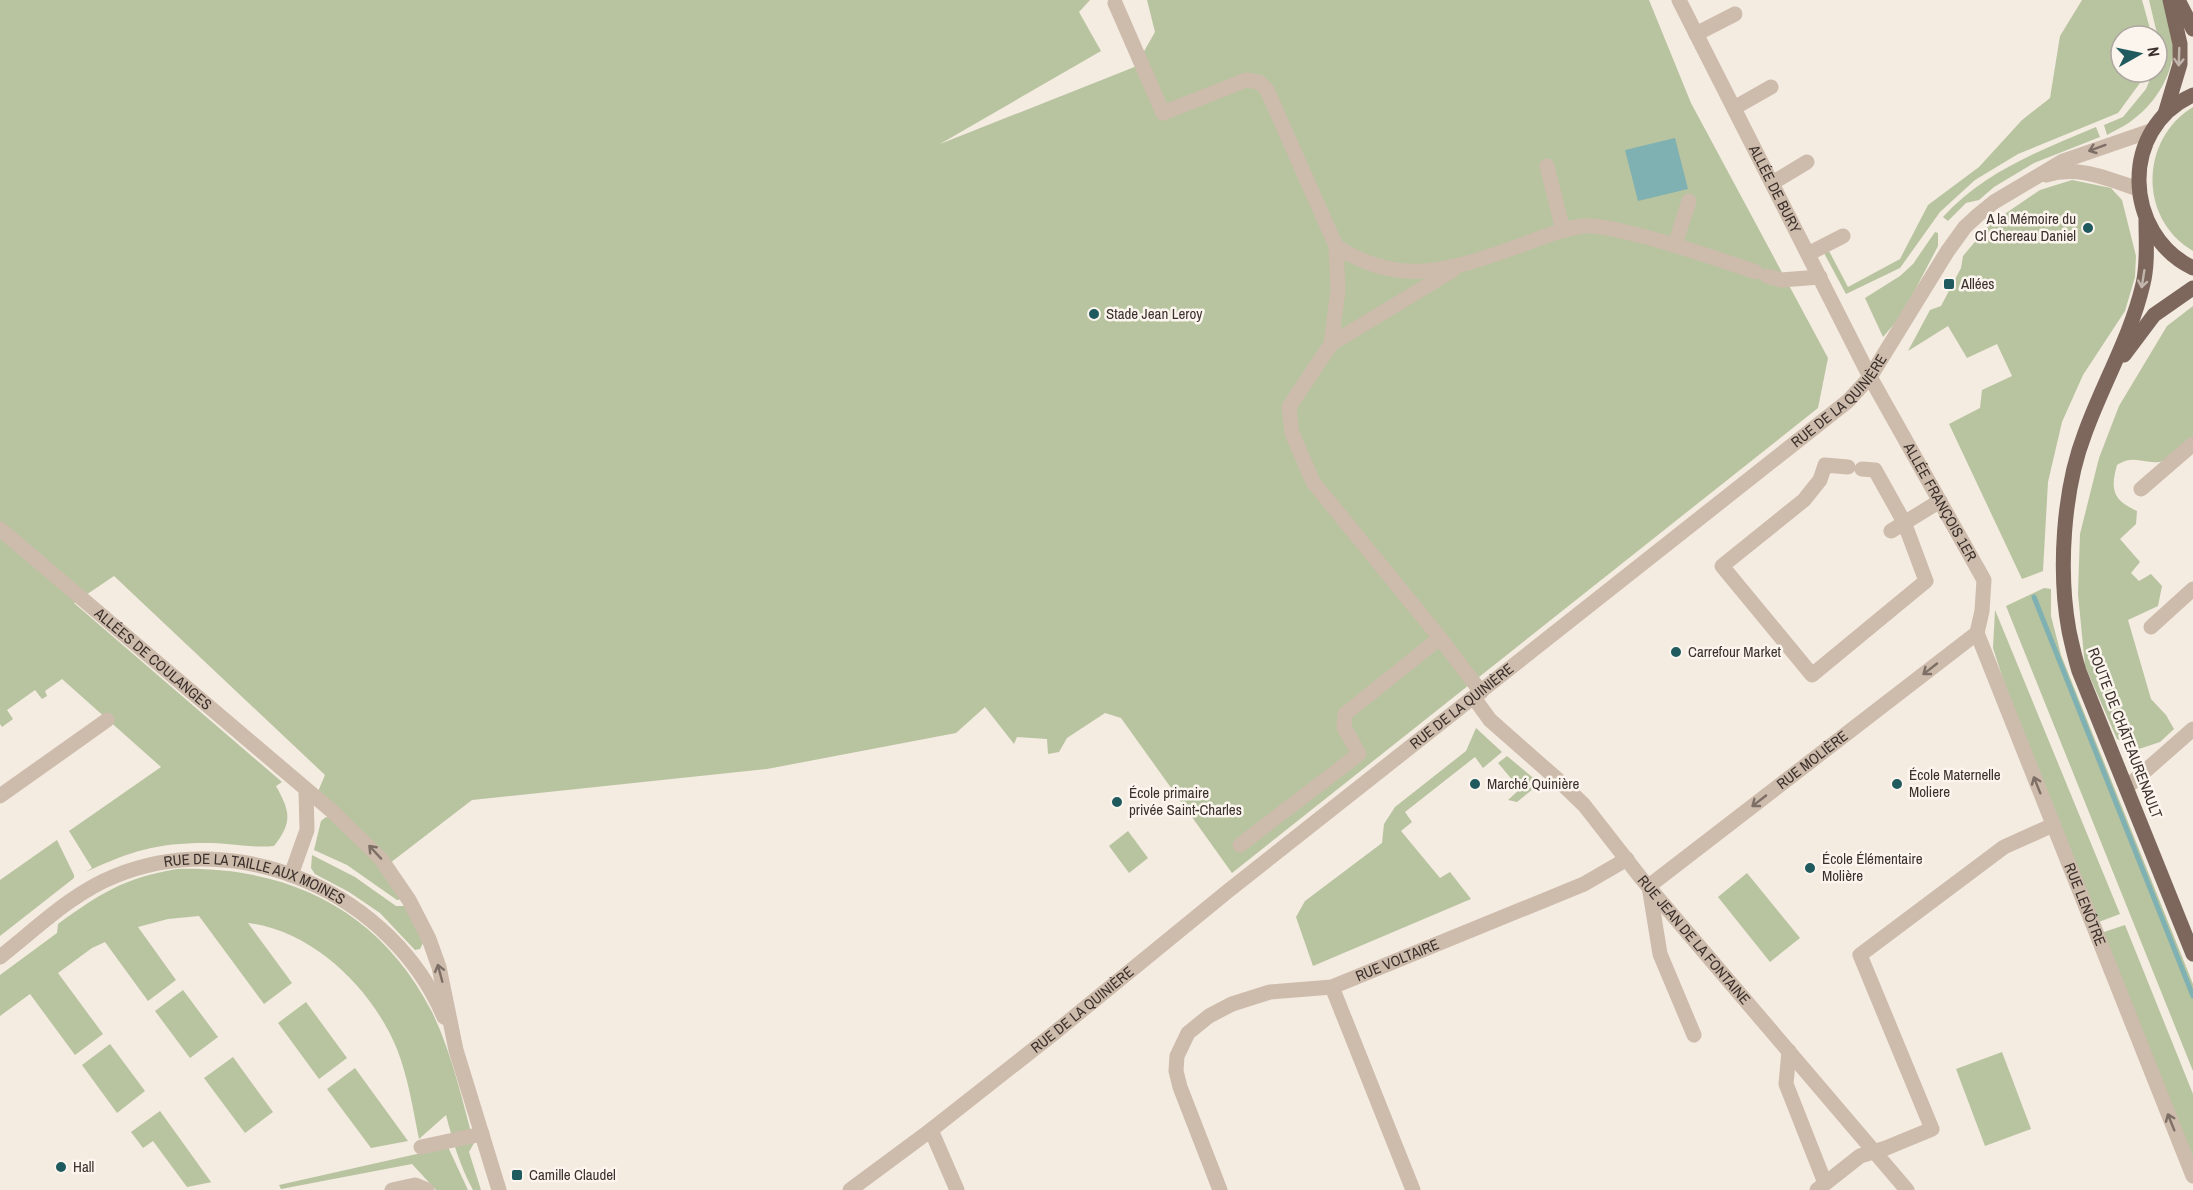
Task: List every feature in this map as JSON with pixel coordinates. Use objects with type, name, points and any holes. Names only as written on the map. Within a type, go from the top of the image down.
[{"type":"main road","points":[[2165,114],[2180,64],[2180,44],[2170,0]]},
{"type":"main road","points":[[2178,0],[2193,29]]},
{"type":"main road","points":[[2193,95],[2165,114],[2153,130],[2144,148],[2139,169],[2138,189],[2146,220],[2156,237],[2168,252],[2193,268]]},
{"type":"main road","name":"ROUTE DE CHÂTEAURENAULT","points":[[2146,220],[2144,282],[2084,435],[2071,484],[2065,540],[2064,583],[2069,630],[2079,671],[2193,954]]},
{"type":"main road","name":"ROUTE DE CHÂTEAURENAULT","points":[[2107,380],[2154,315],[2193,288]]},
{"type":"street","name":"ALLÉE DE BURY","points":[[1679,0],[1870,377]]},
{"type":"street","points":[[1116,3],[1163,113],[1246,80],[1259,82],[1267,90],[1336,246],[1338,290],[1330,344]]},
{"type":"street","points":[[1696,34],[1735,14]]},
{"type":"street","points":[[1734,108],[1770,87]]},
{"type":"street","name":"RUE DE LA QUINIÈRE","points":[[850,1190],[1043,1042],[1238,883],[1848,401],[1870,377],[1947,252],[1965,228],[1994,202],[2063,161],[2153,130]]},
{"type":"street","points":[[1772,183],[1807,162]]},
{"type":"street","points":[[1546,166],[1563,230]]},
{"type":"street","name":"RUE DE LA QUINIÈRE","points":[[2026,182],[2051,174],[2073,171],[2105,177],[2138,189]]},
{"type":"street","points":[[1675,245],[1689,201]]},
{"type":"street","points":[[1336,246],[1357,260],[1411,273],[1460,266],[1563,230],[1603,226],[1675,245],[1781,280],[1820,277]]},
{"type":"street","points":[[1808,255],[1843,236]]},
{"type":"street","points":[[1330,344],[1460,266]]},
{"type":"street","name":"RUE JEAN DE LA FONTAINE","points":[[1330,344],[1289,407],[1292,433],[1313,482],[1440,638],[1477,695],[1490,720],[1584,805],[1649,886],[1907,1190]]},
{"type":"street","name":"ALLÉE FRANÇOIS 1ER","points":[[1870,377],[1984,580],[1982,610],[1977,633]]},
{"type":"street","points":[[2141,489],[2193,444]]},
{"type":"street","points":[[1825,465],[1875,470],[1904,522],[1926,581],[1812,675],[1722,567],[1804,500],[1820,480],[1825,465]]},
{"type":"street","points":[[1891,531],[1940,501]]},
{"type":"street","name":"ALLÉES DE COULANGES","points":[[0,529],[333,812],[374,852],[396,878],[429,939],[439,967],[456,1050]]},
{"type":"street","points":[[2151,627],[2193,589]]},
{"type":"street","name":"RUE LENÔTRE","points":[[1977,633],[2193,1176]]},
{"type":"street","name":"RUE MOLIÈRE","points":[[1649,886],[1977,633]]},
{"type":"street","points":[[1240,845],[1359,754],[1344,727],[1344,714],[1440,638]]},
{"type":"street","points":[[0,796],[107,720]]},
{"type":"street","points":[[2127,787],[2193,729]]},
{"type":"street","points":[[291,875],[307,830],[306,791]]},
{"type":"street","points":[[1789,1051],[1786,1084],[1821,1187],[1854,1160],[1932,1129],[1860,955],[2004,847],[2053,825]]},
{"type":"street","name":"RUE DE LA TAILLE AUX MOINES","points":[[0,957],[88,890],[136,868],[168,861],[208,859],[251,863],[291,875],[344,900],[364,914],[395,942],[422,975],[434,995],[456,1050]]},
{"type":"street","name":"RUE VOLTAIRE","points":[[1220,1190],[1176,1071],[1177,1056],[1188,1033],[1209,1016],[1232,1004],[1270,992],[1332,987],[1584,884],[1627,859]]},
{"type":"street","points":[[1649,886],[1660,954],[1694,1035]]},
{"type":"street","points":[[1332,987],[1413,1190]]},
{"type":"street","points":[[456,1050],[499,1190]]},
{"type":"street","points":[[931,1130],[957,1190]]},
{"type":"street","points":[[421,1147],[482,1134]]},
{"type":"street","points":[[392,1190],[415,1185],[427,1190]]},
{"type":"green space","points":[[0,0],[1090,0],[1079,12],[1101,51],[940,144],[1147,62],[1143,53],[1155,32],[1147,0],[1649,0],[1691,103],[1828,358],[1818,408],[1232,873],[1121,718],[1105,713],[1067,738],[1059,752],[1048,754],[1047,739],[1017,737],[1014,744],[985,707],[956,733],[767,769],[472,800],[390,863],[317,794],[325,775],[114,576],[74,603],[282,782],[276,786],[287,810],[287,823],[274,846],[194,843],[162,846],[118,858],[86,872],[92,868],[69,831],[161,767],[62,679],[45,691],[47,696],[42,699],[35,690],[7,710],[13,719],[2,727],[0,724]]},
{"type":"green space","points":[[2082,0],[2142,0],[2149,24],[2109,24],[2109,84],[2139,84],[2118,113],[2018,154],[1975,180],[1940,212],[1900,268],[1846,294],[1824,253],[1829,251],[1848,287],[1900,259],[1928,205],[1979,167],[2022,120],[2050,98],[2060,36]]},
{"type":"green space","points":[[2149,0],[2164,0],[2171,29],[2173,46],[2169,69],[2169,24],[2155,24]]},
{"type":"green space","points":[[2148,84],[2163,84],[2143,111],[2132,121],[2107,135],[2104,125],[2123,117]]},
{"type":"green space","points":[[2193,107],[2193,251],[2175,237],[2162,220],[2155,200],[2152,179],[2155,158],[2163,138],[2176,121]]},
{"type":"green space","points":[[2096,127],[2100,137],[2034,163],[1994,187],[1979,200],[1966,203],[1948,221],[1943,217],[1976,187],[1995,175],[2034,154]]},
{"type":"green space","points":[[2072,180],[2111,188],[2122,200],[2136,256],[2135,277],[2125,311],[2083,375],[2062,422],[2048,482],[2043,571],[2022,579],[1949,424],[1980,408],[1982,390],[2012,376],[1997,344],[1967,358],[1948,326],[1908,351],[1930,310],[1941,306],[1961,268],[1963,256],[1990,224],[2040,190]]},
{"type":"green space","points":[[1935,232],[1938,233],[1938,246],[1902,315],[1883,337],[1865,298],[1900,276],[1913,264]]},
{"type":"green space","points":[[2193,306],[2193,437],[2168,460],[2151,462],[2130,460],[2117,465],[2114,481],[2118,498],[2137,511],[2136,524],[2120,539],[2140,562],[2131,573],[2139,581],[2151,574],[2162,586],[2158,606],[2128,620],[2151,699],[2166,715],[2174,729],[2160,742],[2139,749],[2117,739],[2085,666],[2078,594],[2080,534],[2099,458],[2119,406],[2167,326]]},
{"type":"green space","points":[[2044,588],[2051,589],[2051,616],[2061,655],[2193,984],[2193,1071],[2006,606]]},
{"type":"green space","points":[[1995,610],[2120,914],[2096,923],[2012,707],[1993,648]]},
{"type":"green space","points":[[1476,728],[1502,752],[1483,768],[1475,757],[1405,812],[1412,822],[1401,831],[1440,878],[1450,872],[1471,899],[1313,966],[1296,917],[1305,901],[1382,843],[1384,824],[1395,807],[1466,751]]},
{"type":"green space","points":[[1507,756],[1537,781],[1538,785],[1517,802],[1508,800],[1520,789],[1498,763]]},
{"type":"green space","points":[[326,817],[332,818],[382,868],[402,899],[397,900],[347,865],[314,850],[321,821]]},
{"type":"green space","points":[[1128,831],[1148,858],[1129,873],[1109,846]]},
{"type":"green space","points":[[57,840],[74,878],[0,936],[0,880]]},
{"type":"green space","points":[[312,855],[355,877],[396,906],[405,906],[423,943],[420,949],[415,950],[380,913],[349,892],[315,874],[311,868]]},
{"type":"green space","points":[[177,869],[218,870],[257,876],[293,886],[327,901],[358,921],[386,946],[411,976],[439,1028],[456,1077],[474,1143],[469,1152],[481,1190],[473,1190],[468,1181],[457,1154],[446,1115],[419,1139],[410,1093],[397,1049],[373,1006],[357,985],[318,951],[272,928],[248,923],[292,983],[264,1004],[199,916],[168,919],[138,927],[176,980],[148,1001],[105,942],[92,948],[58,973],[103,1034],[75,1055],[30,994],[0,1016],[0,975],[57,933],[58,924],[114,888],[142,877]]},
{"type":"green space","points":[[1747,873],[1800,938],[1770,962],[1718,897]]},
{"type":"green space","points":[[2125,925],[2193,1094],[2193,1165],[2101,933]]},
{"type":"green space","points":[[183,990],[218,1037],[190,1058],[155,1011]]},
{"type":"green space","points":[[306,1002],[347,1058],[319,1079],[278,1023]]},
{"type":"green space","points":[[110,1044],[145,1091],[117,1113],[82,1065]]},
{"type":"green space","points":[[2002,1052],[2031,1129],[1985,1146],[1956,1069]]},
{"type":"green space","points":[[233,1057],[273,1112],[245,1133],[204,1078]]},
{"type":"green space","points":[[355,1068],[408,1141],[371,1148],[327,1089]]},
{"type":"green space","points":[[160,1111],[212,1182],[187,1187],[153,1141],[143,1148],[131,1132]]},
{"type":"green space","points":[[448,1147],[468,1190],[436,1190],[412,1164],[281,1189],[279,1185]]},
{"type":"water","points":[[1675,138],[1688,189],[1638,201],[1625,150]]},
{"type":"waterway","points":[[2034,597],[2193,996]]},
{"type":"place","name":"A la Mémoire du Cl Chereau Daniel","points":[[2088,228]]},
{"type":"place","name":"Allées","points":[[1949,284]]},
{"type":"place","name":"Stade Jean Leroy","points":[[1094,314]]},
{"type":"place","name":"Carrefour Market","points":[[1676,652]]},
{"type":"place","name":"Marché Quinière","points":[[1475,784]]},
{"type":"place","name":"École Maternelle Moliere","points":[[1897,784]]},
{"type":"place","name":"École primaire privée Saint-Charles","points":[[1117,802]]},
{"type":"place","name":"École Élémentaire Molière","points":[[1810,868]]},
{"type":"place","name":"Hall","points":[[61,1167]]},
{"type":"place","name":"Camille Claudel","points":[[517,1175]]}]
